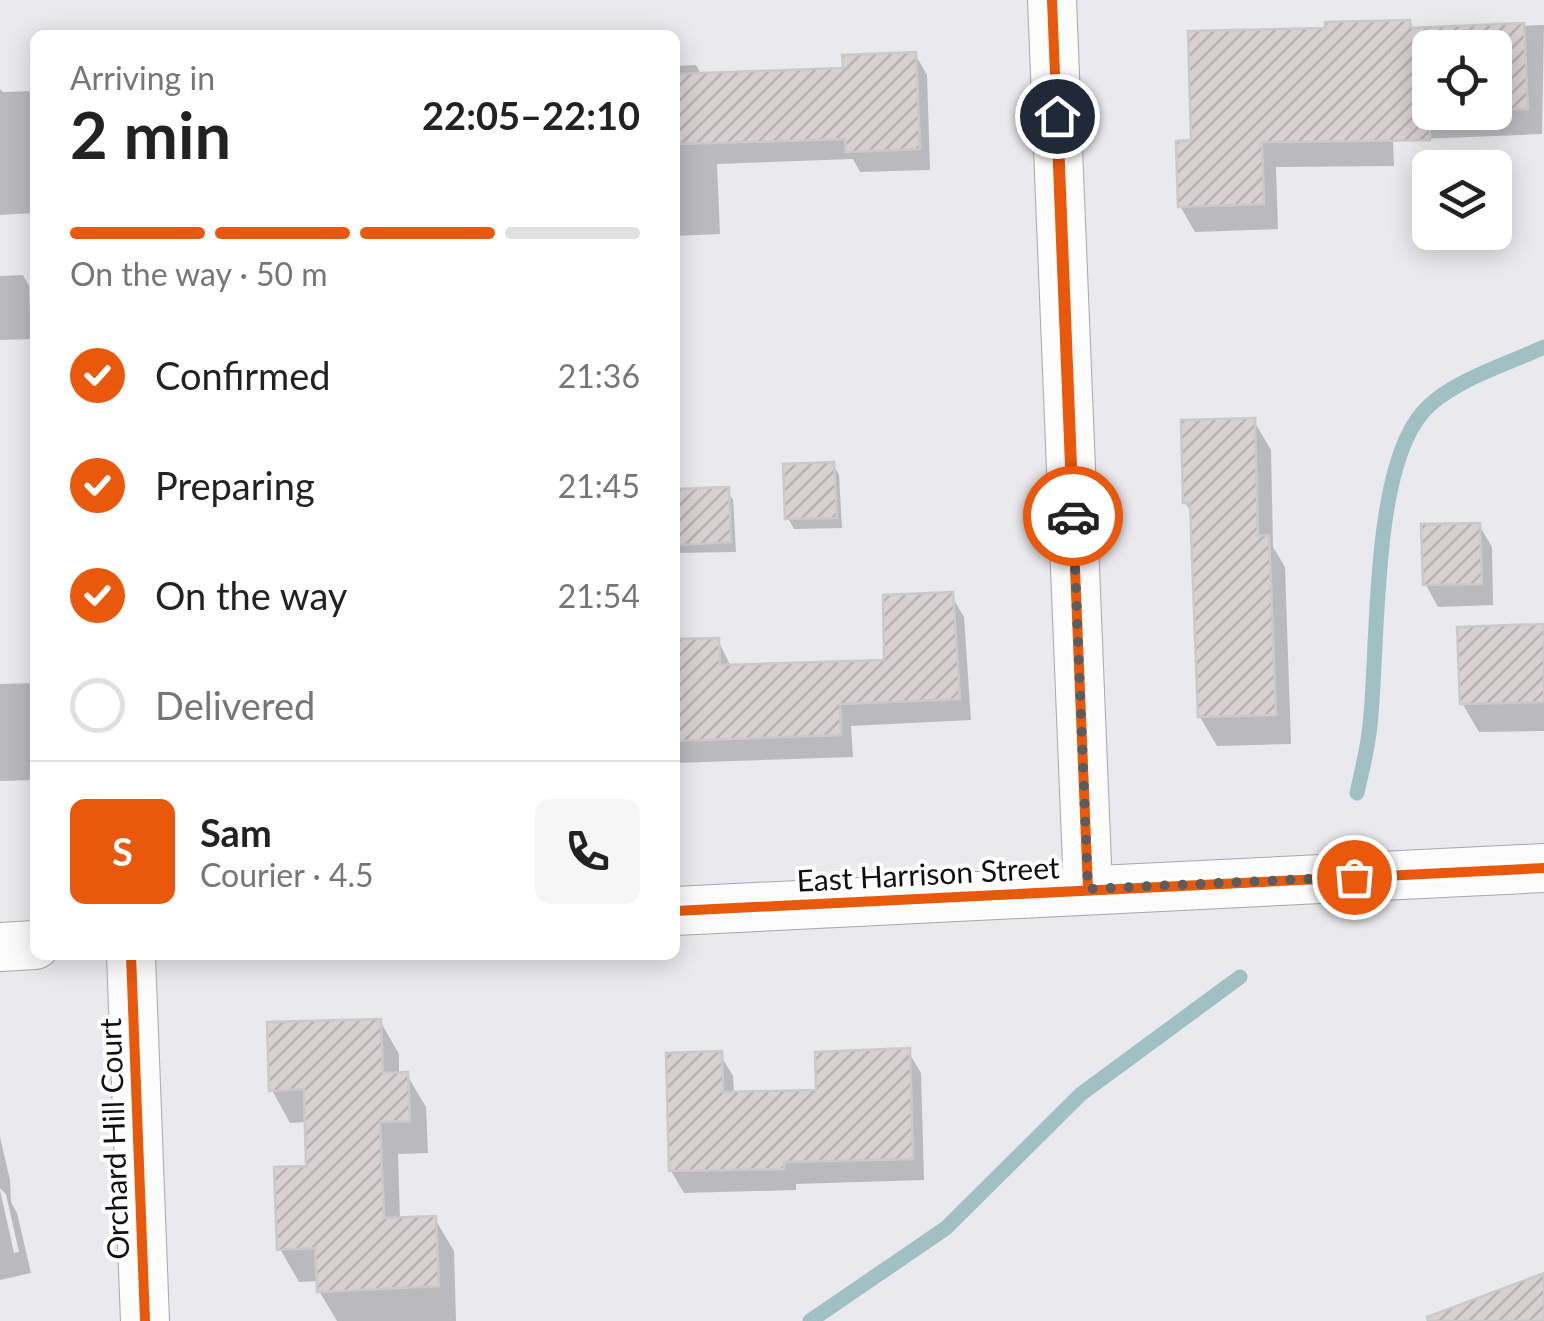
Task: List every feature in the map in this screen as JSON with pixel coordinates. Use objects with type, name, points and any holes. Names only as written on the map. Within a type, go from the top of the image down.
[{"type":"street","points":[[1052,0],[1088,889]]},
{"type":"street","name":"East Harrison Street","points":[[680,911],[1544,868]]},
{"type":"street","points":[[0,947],[30,946]]},
{"type":"street","name":"Orchard Hill Court","points":[[131,960],[145,1321]]},
{"type":"building","points":[[1410,20],[1411,28],[1524,23],[1528,109],[1512,109],[1512,30],[1412,30],[1412,130],[1430,130],[1430,140],[1262,142],[1264,204],[1178,207],[1176,141],[1191,140],[1188,31],[1325,28],[1325,22]]},
{"type":"building","points":[[916,52],[920,149],[846,152],[845,139],[680,144],[680,74],[843,68],[842,55]]},
{"type":"building","points":[[1255,418],[1258,536],[1269,535],[1276,715],[1198,717],[1190,503],[1183,503],[1181,420]]},
{"type":"building","points":[[834,462],[837,518],[785,519],[783,464]]},
{"type":"building","points":[[729,487],[731,542],[680,545],[680,489]]},
{"type":"building","points":[[1480,523],[1482,584],[1423,585],[1421,524]]},
{"type":"building","points":[[953,592],[960,699],[840,704],[841,735],[680,741],[680,639],[719,638],[720,665],[884,660],[883,595]]},
{"type":"building","points":[[1544,624],[1544,702],[1460,704],[1457,627]]},
{"type":"building","points":[[381,1019],[383,1073],[408,1072],[410,1121],[380,1122],[384,1218],[436,1216],[439,1286],[317,1292],[315,1248],[277,1250],[274,1167],[306,1166],[304,1089],[269,1091],[267,1022]]},
{"type":"building","points":[[910,1048],[913,1159],[784,1162],[784,1169],[669,1171],[666,1053],[722,1051],[723,1092],[816,1090],[815,1052]]},
{"type":"building","points":[[1544,1273],[1544,1321],[1428,1321],[1427,1317]]},
{"type":"waterway","points":[[1357,793],[1370,725],[1386,516],[1406,439],[1423,412],[1447,392],[1544,347]]},
{"type":"waterway","points":[[810,1321],[946,1228],[1081,1094],[1240,977]]},
{"type":"cycle path","points":[[1052,0],[1088,889]]},
{"type":"cycle path","points":[[680,911],[1544,868]]},
{"type":"cycle path","points":[[131,960],[145,1321]]},
{"type":"way so far","points":[[1073,516],[1088,889],[1354,877]]},
{"type":"route","points":[[1057,116],[1073,516]]}]
